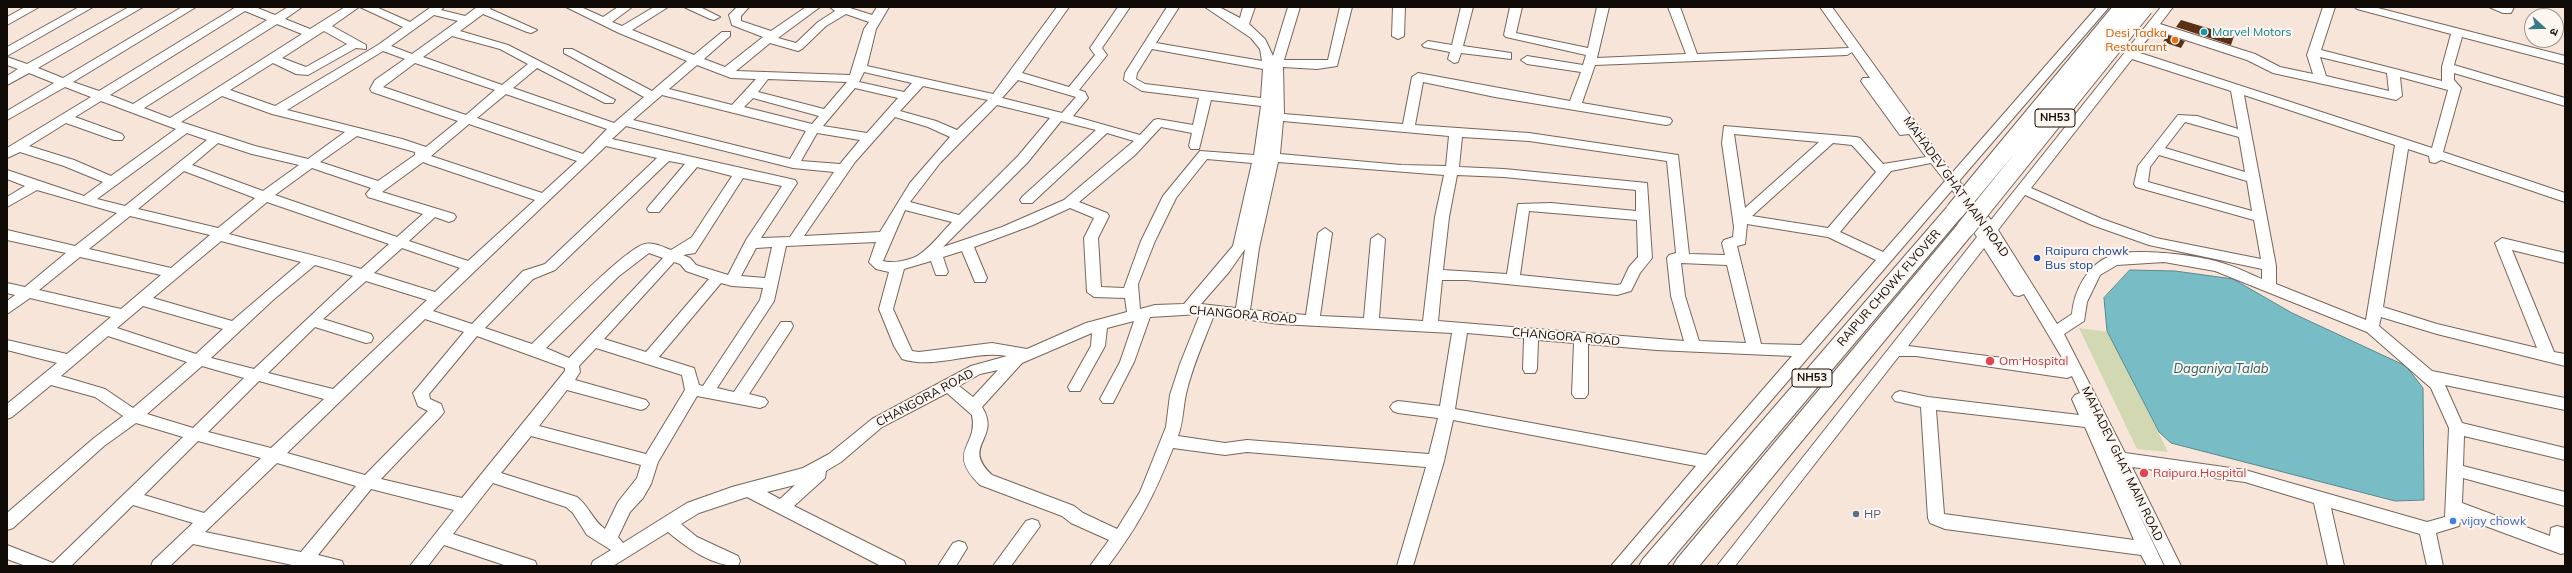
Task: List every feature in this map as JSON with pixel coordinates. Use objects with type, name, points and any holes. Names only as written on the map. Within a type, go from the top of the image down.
[{"type":"highway","name":"RAIPUR CHOWK FLYOVER","points":[[1652,566],[1954,211],[2124,7]]},
{"type":"highway","name":"RAIPUR CHOWK FLYOVER","points":[[1687,564],[1961,234],[2144,7]]},
{"type":"street","points":[[7,22],[32,7]]},
{"type":"street","points":[[7,52],[87,7]]},
{"type":"street","points":[[7,82],[137,7]]},
{"type":"street","points":[[7,116],[190,7]]},
{"type":"street","points":[[7,154],[100,98],[245,7],[311,34]]},
{"type":"street","points":[[136,108],[296,7]]},
{"type":"street","points":[[172,122],[353,7]]},
{"type":"street","points":[[366,7],[411,26]]},
{"type":"street","points":[[604,22],[626,7]]},
{"type":"street","points":[[623,31],[662,7]]},
{"type":"street","points":[[690,7],[714,16]]},
{"type":"street","points":[[743,7],[736,15],[736,23],[798,47],[840,8],[874,20]]},
{"type":"street","points":[[727,72],[771,37],[814,7]]},
{"type":"street","points":[[793,164],[815,129],[854,81],[860,68],[874,20],[883,7]]},
{"type":"street","points":[[1063,7],[1015,75],[995,99],[916,183],[883,237],[876,262],[883,267],[898,266],[1016,227],[1069,203],[1143,140],[1158,123],[1199,130]]},
{"type":"street","points":[[1072,91],[1101,55],[1096,48],[1124,7]]},
{"type":"street","points":[[1173,7],[1129,76],[1133,83],[1142,87],[1268,103]]},
{"type":"street","points":[[1211,7],[1243,26],[1258,37],[1273,64],[1277,116],[1272,157],[1252,248],[1242,314]]},
{"type":"street","points":[[1243,26],[1249,7]]},
{"type":"street","points":[[1188,309],[1239,246],[1259,160],[1273,64],[1294,7]]},
{"type":"street","points":[[1148,45],[1273,64],[1324,66],[1333,63],[1346,7]]},
{"type":"street","points":[[1396,7],[1398,36]]},
{"type":"street","points":[[1455,54],[1467,7]]},
{"type":"street","points":[[1516,7],[1510,35],[1590,61]]},
{"type":"street","points":[[1575,106],[1590,61],[1603,7]]},
{"type":"street","points":[[1674,7],[1693,58]]},
{"type":"street","points":[[1816,7],[1926,161],[1950,184]]},
{"type":"street","name":"MAHADEV GHAT MAIN ROAD","points":[[1826,7],[1950,184],[1988,233],[2055,332],[2115,459],[2173,566]]},
{"type":"street","points":[[1619,566],[2103,7]]},
{"type":"street","points":[[1725,566],[2167,7]]},
{"type":"street","points":[[2321,79],[2314,52],[2329,7]]},
{"type":"street","points":[[2361,7],[2565,60]]},
{"type":"street","points":[[2495,7],[2507,11],[2508,7]]},
{"type":"street","points":[[531,30],[483,8],[416,58],[379,83],[376,89],[585,159]]},
{"type":"street","points":[[581,8],[604,22],[623,31],[727,72],[854,81],[906,96]]},
{"type":"street","points":[[276,111],[377,50],[435,9],[466,20]]},
{"type":"street","points":[[2153,25],[2251,57],[2277,70],[2396,96],[2393,71]]},
{"type":"street","points":[[324,26],[355,44],[416,58],[505,89],[619,124],[793,164],[843,169]]},
{"type":"street","points":[[452,32],[504,47],[590,92],[609,100]]},
{"type":"street","points":[[2455,88],[2448,82],[2448,67],[2457,32]]},
{"type":"street","points":[[158,566],[585,159],[619,124],[694,59],[726,34]]},
{"type":"street","points":[[273,58],[300,71],[308,72],[355,44]]},
{"type":"street","points":[[1428,45],[1455,54],[1507,56]]},
{"type":"street","points":[[568,51],[654,93],[815,129],[868,137]]},
{"type":"street","points":[[1527,60],[1590,61],[1847,51]]},
{"type":"street","points":[[2314,52],[2455,88]]},
{"type":"street","points":[[2130,54],[2402,144],[2565,204]]},
{"type":"street","points":[[7,61],[31,68],[100,98],[136,108],[185,128],[252,150],[309,163],[380,186]]},
{"type":"street","points":[[449,217],[373,194],[380,186],[422,157],[536,63]]},
{"type":"street","points":[[2448,67],[2565,102]]},
{"type":"street","points":[[860,68],[921,80],[1105,128],[1143,140]]},
{"type":"street","points":[[734,110],[750,94],[766,74]]},
{"type":"street","points":[[930,255],[961,220],[1082,98],[1079,93],[1015,75]]},
{"type":"street","points":[[1408,128],[1418,77],[1666,121]]},
{"type":"street","points":[[608,540],[624,507],[637,493],[645,479],[650,461],[767,301],[786,243],[868,137],[921,80]]},
{"type":"street","points":[[2436,156],[2455,88]]},
{"type":"street","points":[[2237,90],[2269,266],[2269,286]]},
{"type":"street","points":[[220,91],[276,111],[416,148],[420,150],[422,157]]},
{"type":"street","points":[[750,94],[827,114]]},
{"type":"street","points":[[1195,146],[1206,94]]},
{"type":"street","points":[[891,112],[932,124],[959,136]]},
{"type":"street","points":[[1277,116],[1456,133],[1529,137],[1673,158],[1683,259]]},
{"type":"street","points":[[65,118],[118,138]]},
{"type":"street","points":[[2245,135],[2196,120],[2182,118],[2144,166],[2141,184],[2199,202],[2259,216]]},
{"type":"street","points":[[86,201],[185,128]]},
{"type":"street","points":[[1027,200],[1105,128]]},
{"type":"street","points":[[1755,349],[1729,243],[1740,241],[1741,219],[1730,160],[1728,129],[1832,138],[1856,142],[1883,172]]},
{"type":"street","points":[[9,409],[264,197],[355,131]]},
{"type":"street","points":[[1430,326],[1442,217],[1451,173],[1456,133]]},
{"type":"street","points":[[7,309],[217,138]]},
{"type":"street","points":[[1741,219],[1832,138]]},
{"type":"street","points":[[603,141],[740,173],[790,183],[751,243],[725,279],[650,359]]},
{"type":"street","points":[[2372,328],[2402,144]]},
{"type":"street","points":[[19,147],[69,163],[112,181]]},
{"type":"street","points":[[2156,150],[2252,178]]},
{"type":"street","points":[[1108,399],[1127,362],[1139,314],[1132,293],[1131,284],[1148,241],[1170,196],[1204,154],[1259,160]]},
{"type":"street","points":[[303,561],[368,482],[436,412],[436,408],[423,402],[421,393],[460,345],[477,330],[528,275],[550,267],[666,156]]},
{"type":"street","points":[[2436,156],[2565,198]]},
{"type":"street","points":[[422,157],[543,198]]},
{"type":"street","points":[[1272,157],[1451,173],[1504,173],[1642,186],[1645,258],[1634,270],[1626,287],[1617,290],[1513,279],[1436,275]]},
{"type":"street","points":[[1831,232],[1887,167],[1926,161]]},
{"type":"street","points":[[654,210],[694,162]]},
{"type":"street","points":[[182,166],[264,197],[440,255],[470,267]]},
{"type":"street","points":[[685,261],[693,241],[740,173]]},
{"type":"street","points":[[7,174],[86,201],[218,234],[279,253],[312,259],[438,298]]},
{"type":"street","points":[[7,203],[36,185]]},
{"type":"street","points":[[2023,188],[2097,222],[2154,242],[2269,266]]},
{"type":"street","points":[[1069,203],[1102,216],[1091,238],[1094,292],[1132,293]]},
{"type":"street","points":[[902,205],[961,220]]},
{"type":"street","points":[[1513,279],[1523,207],[1551,207],[1643,216]]},
{"type":"street","points":[[60,566],[197,435],[312,321],[364,275],[397,242],[432,213]]},
{"type":"street","points":[[1741,219],[1831,232],[1885,259]]},
{"type":"street","points":[[1312,321],[1325,233]]},
{"type":"street","points":[[1988,233],[1990,250],[2038,321],[2067,372],[2090,422],[2115,459],[2146,548],[2156,566]]},
{"type":"street","points":[[7,235],[79,250],[172,273]]},
{"type":"street","points":[[751,243],[786,243],[883,237]]},
{"type":"street","points":[[1371,323],[1378,239]]},
{"type":"street","points":[[571,365],[592,341],[626,308],[671,257],[693,241]]},
{"type":"street","points":[[966,243],[980,278]]},
{"type":"street","points":[[2548,356],[2502,243],[2565,258]]},
{"type":"street","points":[[535,350],[614,273],[642,249],[652,248],[671,257],[685,261],[691,268],[725,279],[772,283]]},
{"type":"street","points":[[930,255],[941,272]]},
{"type":"street","points":[[1693,346],[1678,296],[1674,258],[1733,260]]},
{"type":"street","points":[[2055,332],[2079,317],[2080,302],[2095,272],[2114,260],[2171,258],[2217,266],[2372,328],[2437,384],[2457,428],[2453,521],[2427,529],[2245,476],[2115,459]]},
{"type":"street","points":[[7,523],[98,442],[134,416],[199,360],[233,327],[312,259]]},
{"type":"street","points":[[898,266],[886,309],[901,346],[907,355],[919,358],[992,348],[1022,357],[973,407]]},
{"type":"street","points":[[7,288],[26,294],[122,314]]},
{"type":"street","points":[[140,300],[233,327]]},
{"type":"street","name":"CHANGORA ROAD","points":[[599,566],[624,549],[710,501],[798,478],[836,458],[876,423],[976,370],[1022,357],[1100,324],[1155,310],[1209,310],[1312,321],[1430,326],[1581,339],[1693,346],[1806,350]]},
{"type":"street","points":[[1098,566],[1121,538],[1147,494],[1167,441],[1174,427],[1178,395],[1187,364],[1209,310]]},
{"type":"street","points":[[2375,310],[2437,329],[2565,360]]},
{"type":"street","points":[[423,313],[535,350],[571,365]]},
{"type":"street","points":[[312,321],[366,338]]},
{"type":"street","points":[[1075,387],[1098,346],[1100,324]]},
{"type":"street","points":[[738,398],[786,326]]},
{"type":"street","points":[[1405,566],[1436,461],[1455,376],[1460,328]]},
{"type":"street","points":[[105,330],[199,360],[336,396]]},
{"type":"street","points":[[1530,369],[1531,334]]},
{"type":"street","points":[[1580,394],[1581,339]]},
{"type":"street","points":[[592,341],[689,372],[700,392]]},
{"type":"street","points":[[7,345],[69,360]]},
{"type":"street","points":[[1895,351],[1916,351],[2067,372]]},
{"type":"street","points":[[418,566],[573,372],[571,365]]},
{"type":"street","points":[[2427,376],[2565,404]]},
{"type":"street","points":[[47,378],[100,393],[134,416],[197,435],[273,455],[326,472],[466,506]]},
{"type":"street","points":[[563,383],[640,404]]},
{"type":"street","points":[[948,385],[980,415],[982,423],[970,454],[972,464],[977,473],[986,480],[1068,511],[1076,518],[1121,538]]},
{"type":"street","points":[[700,392],[760,402]]},
{"type":"street","points":[[1900,397],[1928,403],[2090,422]]},
{"type":"street","points":[[1928,403],[1936,518],[1945,522],[2146,548]]},
{"type":"street","points":[[1398,407],[1447,413],[1709,462]]},
{"type":"street","points":[[2457,428],[2565,455]]},
{"type":"street","points":[[526,429],[650,461]]},
{"type":"street","points":[[1167,441],[1225,449],[1247,446],[1436,461]]},
{"type":"street","points":[[781,508],[836,458]]},
{"type":"street","points":[[2455,470],[2565,499]]},
{"type":"street","points":[[490,476],[570,502],[578,508],[593,530],[624,549]]},
{"type":"street","points":[[749,490],[781,508],[898,566]]},
{"type":"street","points":[[2321,497],[2336,566]]},
{"type":"street","points":[[132,498],[205,520]]},
{"type":"street","points":[[2454,507],[2561,547],[2557,533],[2565,535]]},
{"type":"street","points":[[669,523],[691,542],[732,561]]},
{"type":"street","points":[[1001,566],[1032,526]]},
{"type":"street","points":[[2427,529],[2435,566]]},
{"type":"street","points":[[189,536],[303,561],[336,566]]},
{"type":"street","points":[[441,537],[529,566]]},
{"type":"street","points":[[946,566],[960,548]]},
{"type":"street","points":[[7,552],[46,566]]},
{"type":"green space","points":[[2079,328],[2108,332],[2168,452],[2137,449]]},
{"type":"water","name":"Daganiya Talab","points":[[2130,270],[2175,271],[2233,279],[2292,313],[2406,366],[2423,388],[2424,500],[2395,501],[2171,443],[2159,432],[2107,331],[2104,298]]},
{"type":"building","name":"Marvel Motors","points":[[2181,20],[2234,36],[2231,45],[2176,27]]},
{"type":"building","name":"Desi Tadka Restaurant","points":[[2167,35],[2185,41],[2181,48],[2163,42]]},
{"type":"place","name":"Marvel Motors","points":[[2204,32]]},
{"type":"place","name":"Desi Tadka Restaurant","points":[[2175,40]]},
{"type":"place","name":"Raipura chowk Bus stop","points":[[2037,258]]},
{"type":"place","name":"Om Hospital","points":[[1990,361]]},
{"type":"place","name":"Raipura Hospital","points":[[2144,473]]},
{"type":"place","name":"HP","points":[[1856,514]]},
{"type":"place","name":"vijay chowk","points":[[2453,521]]}]
